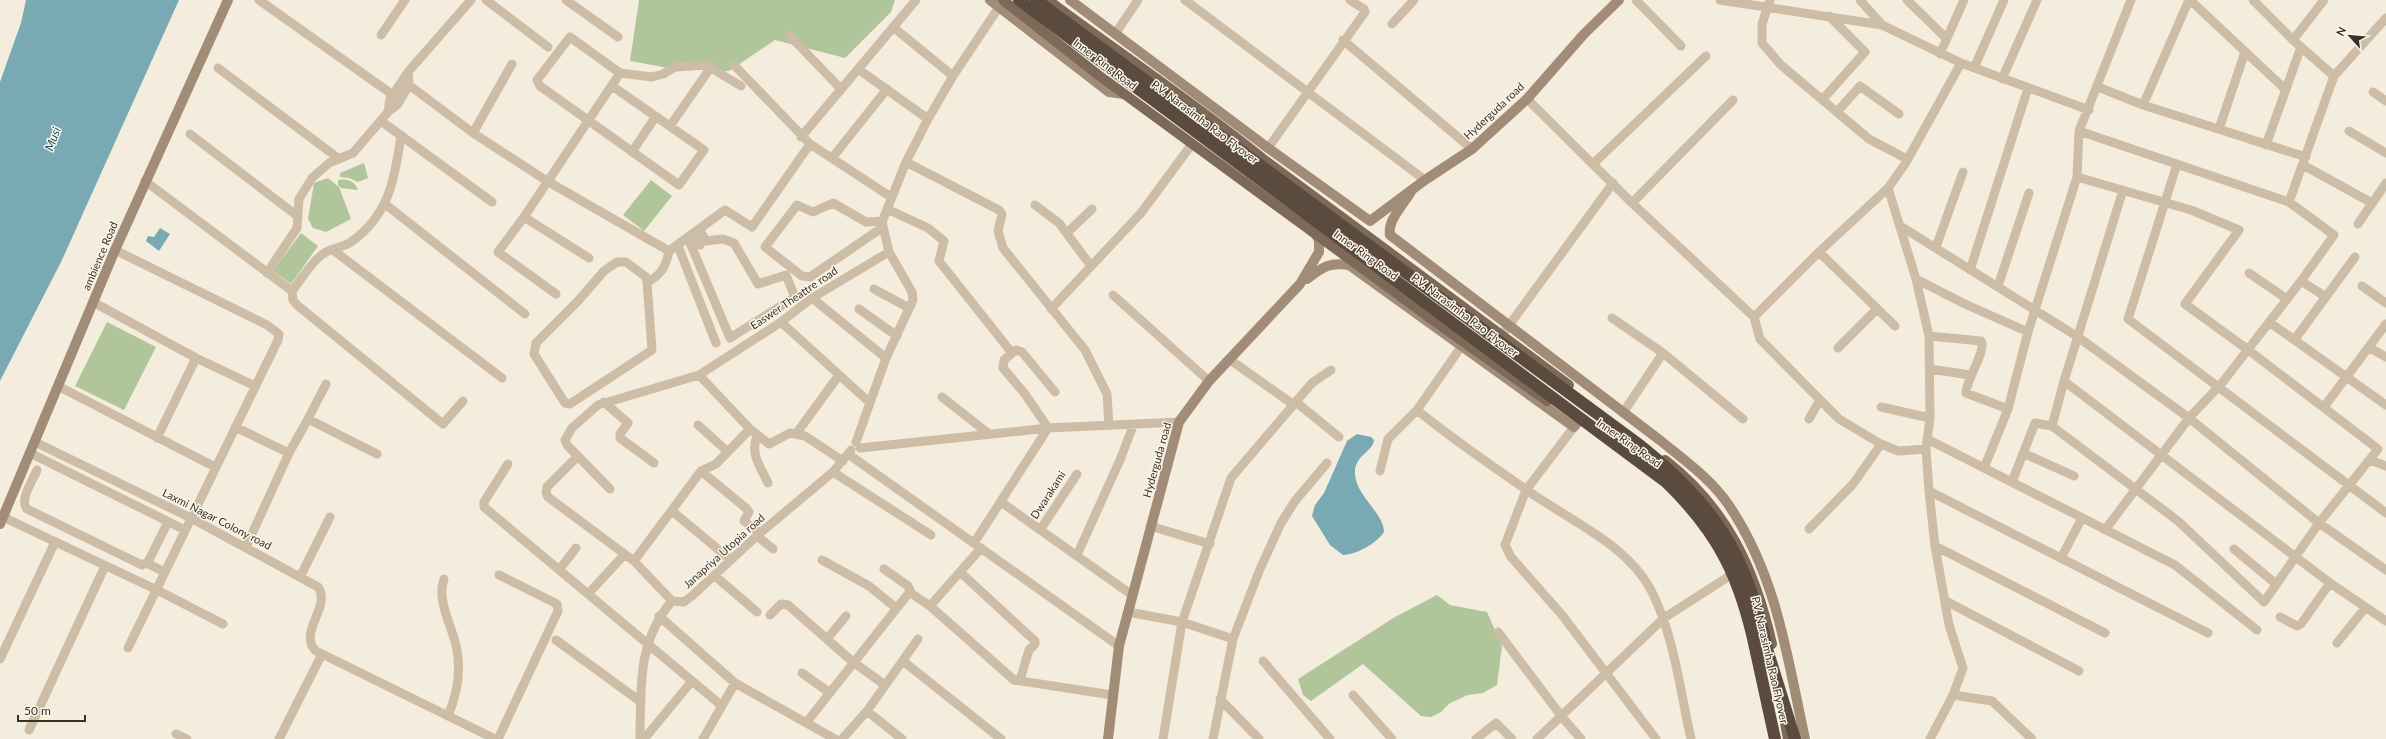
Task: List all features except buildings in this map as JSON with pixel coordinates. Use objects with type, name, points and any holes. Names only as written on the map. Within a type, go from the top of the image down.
[{"type":"highway","name":"P.V. Narasimha Rao Flyover","points":[[1019,0],[1666,482],[1697,515],[1723,553],[1742,596],[1762,650],[1787,739]]},
{"type":"highway","name":"P.V. Narasimha Rao Flyover","points":[[1036,0],[1674,473],[1706,507],[1733,548],[1752,592],[1762,650],[1773,739]]},
{"type":"highway","points":[[1762,650],[1768,739]]},
{"type":"highway","points":[[1762,650],[1794,739]]},
{"type":"main road","name":"Inner Ring Road","points":[[1048,0],[1107,45],[1213,118],[1286,176],[1502,335],[1616,422],[1696,486],[1726,523],[1757,589],[1762,650]]},
{"type":"main road","name":"Inner Ring Road","points":[[1002,2],[1124,94],[1576,425],[1628,455],[1681,499],[1709,535],[1731,575],[1762,650]]},
{"type":"street","name":"ambience Road","points":[[2,520],[115,250],[228,0]]},
{"type":"street","points":[[259,0],[393,95]]},
{"type":"street","points":[[381,35],[405,0]]},
{"type":"street","points":[[388,112],[393,95],[408,72],[471,0]]},
{"type":"street","points":[[486,0],[548,47]]},
{"type":"street","points":[[566,0],[618,37]]},
{"type":"street","points":[[801,136],[916,0]]},
{"type":"street","points":[[852,451],[886,358],[913,300],[912,292],[889,252],[883,224],[887,209],[906,162],[928,119],[953,76],[1002,2],[990,0]]},
{"type":"street","points":[[1070,0],[1268,148],[1309,92],[1343,40],[1368,9],[1350,0]]},
{"type":"street","points":[[1115,34],[1138,0]]},
{"type":"street","points":[[1185,0],[1424,180]]},
{"type":"street","points":[[1392,24],[1414,0]]},
{"type":"street","name":"Hyderguda road","points":[[1268,148],[1370,221],[1424,180],[1472,149],[1527,99],[1584,34],[1619,0]]},
{"type":"street","points":[[1636,0],[1681,46]]},
{"type":"street","points":[[1720,0],[1768,3],[1829,16],[1882,25],[1961,63],[2089,110]]},
{"type":"street","points":[[1860,0],[1882,25]]},
{"type":"street","points":[[1940,54],[1964,0]]},
{"type":"street","points":[[1974,68],[2004,0]]},
{"type":"street","points":[[2002,79],[2037,0]]},
{"type":"street","points":[[1984,468],[2008,409],[2028,332],[2077,176],[2079,131],[2089,110],[2132,0]]},
{"type":"street","points":[[2143,105],[2190,0],[2285,89]]},
{"type":"street","points":[[2253,0],[2293,40],[2334,76]]},
{"type":"street","points":[[2293,40],[2324,0]]},
{"type":"street","points":[[1910,1],[1946,38]]},
{"type":"street","points":[[1768,3],[1762,24],[1762,43],[1781,65],[1870,139],[1907,159]]},
{"type":"street","points":[[1822,100],[1865,52],[1829,16]]},
{"type":"street","points":[[2290,202],[2334,76],[2386,18]]},
{"type":"street","points":[[894,27],[953,76]]},
{"type":"street","points":[[790,35],[841,89]]},
{"type":"street","points":[[612,86],[704,150],[681,185],[540,86],[537,80],[570,37],[620,73],[652,77],[663,74],[675,67],[706,65],[741,86]]},
{"type":"street","points":[[1343,40],[1472,149]]},
{"type":"street","points":[[2266,145],[2301,47]]},
{"type":"street","points":[[2219,129],[2245,52]]},
{"type":"street","points":[[1594,163],[1706,56]]},
{"type":"street","points":[[1754,317],[1819,252],[1888,188],[1907,159],[1961,63]]},
{"type":"street","points":[[473,132],[512,64]]},
{"type":"street","points":[[734,65],[810,144],[891,197]]},
{"type":"street","points":[[670,126],[711,67]]},
{"type":"street","points":[[218,68],[338,158]]},
{"type":"street","points":[[858,69],[928,119]]},
{"type":"street","points":[[267,273],[297,228],[296,215],[299,199],[312,178],[323,167],[338,158],[353,153],[388,112],[398,104],[409,85],[408,72]]},
{"type":"street","points":[[556,294],[498,252],[524,217],[587,120],[620,73]]},
{"type":"street","points":[[409,85],[473,132],[547,181],[669,251]]},
{"type":"street","points":[[1837,112],[1860,86],[1899,114]]},
{"type":"street","points":[[2098,87],[2143,105],[2266,145],[2305,161],[2372,203]]},
{"type":"street","points":[[1970,270],[2028,88]]},
{"type":"street","points":[[832,158],[887,89]]},
{"type":"street","points":[[2374,92],[2386,101]]},
{"type":"street","points":[[1527,99],[1594,163],[1632,203],[1754,317],[1760,339],[1839,419],[1881,444],[1898,450],[1926,449]]},
{"type":"street","points":[[1632,203],[1733,100]]},
{"type":"street","points":[[632,152],[656,116]]},
{"type":"street","points":[[381,121],[492,202]]},
{"type":"street","points":[[2079,131],[2290,202],[2334,235],[2301,281],[2219,386],[2189,418],[2136,491],[2105,530]]},
{"type":"street","points":[[2350,131],[2385,150]]},
{"type":"street","points":[[190,134],[296,215]]},
{"type":"street","points":[[401,136],[392,186],[385,204],[357,237],[333,250],[322,254],[292,292],[293,300],[297,305],[443,424],[463,401]]},
{"type":"street","points":[[647,282],[657,278],[662,270],[669,251],[678,246],[725,210],[752,227],[810,144]]},
{"type":"street","points":[[1051,309],[1140,213],[1192,144]]},
{"type":"street","points":[[906,162],[999,210],[1002,214],[998,232],[1003,248],[1085,350],[1102,382],[1107,394],[1109,426]]},
{"type":"street","points":[[2177,164],[2128,318],[2386,513]]},
{"type":"street","points":[[1936,247],[1963,172]]},
{"type":"street","points":[[2012,482],[2035,423],[2052,426],[2136,491],[2178,521],[2264,602],[2320,523],[2378,449],[2247,349],[2185,304],[2239,230],[2191,210],[2077,176]]},
{"type":"street","points":[[145,181],[292,292]]},
{"type":"street","points":[[1502,335],[1613,183]]},
{"type":"street","points":[[2358,224],[2386,183]]},
{"type":"street","points":[[1888,188],[1902,227],[1929,336],[1930,418],[1926,449],[1929,491],[1935,546],[1950,625],[1963,668],[1952,695],[1930,739]]},
{"type":"street","points":[[1412,190],[1404,205],[1391,221],[1389,229],[1390,235],[1674,452],[1715,489],[1727,503],[1754,548],[1771,589],[1778,612],[1805,739]]},
{"type":"street","points":[[2052,426],[2064,381],[2123,190]]},
{"type":"street","points":[[1998,286],[2029,193]]},
{"type":"street","points":[[830,203],[837,203],[866,222],[883,224],[810,277],[802,276],[765,247],[797,205],[813,212],[823,209],[830,203]]},
{"type":"street","points":[[385,204],[525,314]]},
{"type":"street","points":[[1036,205],[1059,223],[1091,266]]},
{"type":"street","points":[[887,209],[928,228],[941,238],[944,246],[939,256],[939,261],[1012,352]]},
{"type":"street","points":[[1067,233],[1092,209]]},
{"type":"street","points":[[524,217],[589,258]]},
{"type":"street","points":[[872,222],[873,232]]},
{"type":"street","points":[[1902,227],[2078,337],[2189,418],[2320,523],[2386,570]]},
{"type":"street","name":"Hyderguda road","points":[[1108,739],[1119,646],[1179,422],[1209,382],[1229,359],[1300,284],[1319,252],[1319,240],[1315,233]]},
{"type":"street","points":[[694,234],[700,245],[730,338],[795,297],[786,275],[758,284],[734,243],[722,239],[700,245]]},
{"type":"street","points":[[694,234],[700,245]]},
{"type":"street","points":[[678,246],[716,343]]},
{"type":"street","points":[[115,250],[278,332],[278,340],[128,648]]},
{"type":"street","points":[[333,250],[502,378]]},
{"type":"street","name":"Easwer Theattre road","points":[[610,489],[567,445],[565,440],[572,428],[586,414],[604,402],[699,375],[781,322],[812,298],[889,252]]},
{"type":"street","points":[[1819,252],[1895,326]]},
{"type":"street","points":[[2295,338],[2355,257]]},
{"type":"street","points":[[618,262],[626,262],[632,265],[646,277],[647,282],[652,350],[570,404],[565,403],[534,354],[536,343],[578,301],[604,271],[618,262]]},
{"type":"street","points":[[1300,284],[1325,266],[1336,263],[1350,265],[1461,347],[1576,425],[1526,490],[1504,545],[1506,550],[1562,615],[1656,739]]},
{"type":"street","points":[[2250,272],[2287,299]]},
{"type":"street","points":[[1916,279],[1965,304],[2028,332]]},
{"type":"street","points":[[2301,281],[2326,297]]},
{"type":"street","points":[[2362,286],[2386,303]]},
{"type":"street","points":[[874,289],[909,308]]},
{"type":"street","points":[[1113,295],[1209,382]]},
{"type":"street","points":[[812,298],[886,358]]},
{"type":"street","points":[[93,302],[196,358],[255,386]]},
{"type":"street","points":[[1838,348],[1877,309]]},
{"type":"street","points":[[859,310],[897,336]]},
{"type":"street","points":[[1612,318],[1663,353],[1743,420]]},
{"type":"street","points":[[781,322],[870,402]]},
{"type":"street","points":[[2269,322],[2295,338],[2347,378],[2386,405]]},
{"type":"street","points":[[2324,407],[2370,348],[2386,324]]},
{"type":"street","points":[[1929,336],[1981,341],[1983,349],[1970,375],[1965,392],[1968,396],[2008,409]]},
{"type":"street","points":[[1380,471],[1388,439],[1417,410],[1461,347]]},
{"type":"street","points":[[2370,348],[2386,357]]},
{"type":"street","points":[[1048,428],[1025,394],[1003,368],[1004,360],[1016,350],[1022,352],[1055,392]]},
{"type":"street","points":[[1616,422],[1663,353]]},
{"type":"street","points":[[157,438],[196,358]]},
{"type":"street","points":[[1229,359],[1295,404],[1339,437]]},
{"type":"street","points":[[1930,369],[1970,375]]},
{"type":"street","points":[[1163,739],[1182,622],[1210,544],[1231,478],[1312,383],[1331,370]]},
{"type":"street","points":[[699,375],[763,441],[771,444],[778,438],[790,433],[805,436],[852,451],[978,546],[1119,646]]},
{"type":"street","points":[[796,434],[839,375]]},
{"type":"street","points":[[2064,381],[2330,583],[2386,621]]},
{"type":"street","points":[[246,547],[289,453],[326,384]]},
{"type":"street","points":[[58,386],[215,467]]},
{"type":"street","points":[[942,397],[989,434]]},
{"type":"street","points":[[1809,419],[1820,400]]},
{"type":"street","points":[[604,402],[628,422],[620,434],[620,438],[654,463]]},
{"type":"street","points":[[1881,407],[1930,418]]},
{"type":"street","points":[[1417,410],[1526,490],[1613,548],[1639,573],[1650,589],[1664,618],[1691,739]]},
{"type":"street","points":[[308,419],[377,454]]},
{"type":"street","points":[[852,451],[1048,428],[1133,426],[1179,422]]},
{"type":"street","points":[[698,425],[728,452]]},
{"type":"street","points":[[1077,556],[1120,460],[1133,426]]},
{"type":"street","points":[[235,427],[289,453]]},
{"type":"street","points":[[930,606],[960,572],[978,546],[1001,502],[1048,428]]},
{"type":"street","points":[[634,561],[702,471],[716,464],[728,452],[754,432]]},
{"type":"street","points":[[754,432],[754,452],[768,482]]},
{"type":"street","points":[[1927,439],[2175,565],[2257,630]]},
{"type":"street","name":"Laxmi Nagar Colony road","points":[[35,442],[191,518],[318,587],[322,592],[322,598],[310,637],[311,646],[322,654]]},
{"type":"street","points":[[1808,529],[1853,484],[1881,444]]},
{"type":"street","name":"Janapriya Utopia road","points":[[672,601],[684,602],[759,534],[833,472],[852,451]]},
{"type":"street","points":[[30,453],[185,530]]},
{"type":"street","points":[[2023,453],[2074,476]]},
{"type":"street","points":[[578,456],[547,487],[546,493],[624,555],[634,561],[672,601],[659,616],[646,644],[641,702],[640,739]]},
{"type":"street","points":[[2370,460],[2386,466]]},
{"type":"street","points":[[1213,739],[1233,639],[1260,569],[1282,523],[1295,501],[1327,463]]},
{"type":"street","points":[[508,464],[484,502],[484,507],[722,706]]},
{"type":"street","points":[[37,470],[24,500],[24,506],[27,509],[142,565],[147,563],[164,572]]},
{"type":"street","points":[[702,471],[747,509],[749,512],[744,521],[773,549]]},
{"type":"street","points":[[833,472],[930,534]]},
{"type":"street","name":"Dwarakami","points":[[1040,530],[1076,474]]},
{"type":"street","points":[[1929,491],[2208,633]]},
{"type":"street","points":[[1001,502],[1132,595]]},
{"type":"street","points":[[672,511],[731,560]]},
{"type":"street","points":[[300,577],[330,518]]},
{"type":"street","points":[[2061,558],[2082,518]]},
{"type":"street","points":[[2,520],[55,542],[157,590],[223,624]]},
{"type":"street","points":[[147,563],[168,522]]},
{"type":"street","points":[[1150,526],[1210,544]]},
{"type":"street","points":[[0,658],[55,542]]},
{"type":"street","points":[[1935,546],[2105,633]]},
{"type":"street","points":[[559,570],[576,548]]},
{"type":"street","points":[[2234,549],[2276,584]]},
{"type":"street","points":[[588,594],[624,555]]},
{"type":"street","points":[[822,560],[869,586],[896,608]]},
{"type":"street","points":[[29,730],[105,566]]},
{"type":"street","points":[[884,569],[908,586],[912,594],[930,606],[1014,680],[1112,695]]},
{"type":"street","points":[[960,572],[1035,641],[1035,644],[1028,650],[1020,680]]},
{"type":"street","points":[[279,739],[322,654],[448,716],[477,735],[497,739],[558,611],[558,604],[499,575]]},
{"type":"street","points":[[1537,739],[1562,717],[1664,618],[1731,575]]},
{"type":"street","points":[[714,576],[757,612]]},
{"type":"street","points":[[444,579],[440,590],[457,651],[458,676],[456,692],[448,716]]},
{"type":"street","points":[[2280,617],[2298,626],[2301,624],[2330,583]]},
{"type":"street","points":[[806,723],[896,608],[906,596],[912,594]]},
{"type":"street","points":[[1946,601],[2079,671]]},
{"type":"street","points":[[770,616],[784,603],[853,662],[885,685]]},
{"type":"street","points":[[2337,642],[2365,608]]},
{"type":"street","points":[[1128,612],[1182,622],[1233,639]]},
{"type":"street","points":[[659,616],[735,684],[835,739]]},
{"type":"street","points":[[827,639],[846,616]]},
{"type":"street","points":[[1498,632],[1562,717],[1581,739]]},
{"type":"street","points":[[842,739],[867,711],[918,639]]},
{"type":"street","points":[[556,640],[641,702]]},
{"type":"street","points":[[903,660],[1001,739]]},
{"type":"street","points":[[1263,660],[1330,739]]},
{"type":"street","points":[[802,673],[830,693]]},
{"type":"street","points":[[644,739],[692,681]]},
{"type":"street","points":[[703,739],[735,684]]},
{"type":"street","points":[[1353,695],[1388,737]]},
{"type":"street","points":[[1952,695],[1992,701],[2032,739]]},
{"type":"street","points":[[1220,699],[1259,739]]},
{"type":"street","points":[[867,711],[902,739]]},
{"type":"street","points":[[1476,739],[1496,723],[1512,739]]},
{"type":"street","points":[[176,734],[187,739]]},
{"type":"green space","points":[[639,0],[895,0],[891,12],[845,58],[775,40],[729,71],[674,69],[630,61]]},
{"type":"green space","points":[[364,163],[368,178],[358,182],[349,178],[340,177],[340,173]]},
{"type":"green space","points":[[328,178],[339,187],[351,219],[326,232],[313,228],[308,219],[314,183]]},
{"type":"green space","points":[[344,179],[353,182],[358,190],[341,188],[338,185],[338,180]]},
{"type":"green space","points":[[651,180],[672,196],[644,231],[623,215]]},
{"type":"green space","points":[[301,233],[318,246],[291,284],[273,271]]},
{"type":"green space","points":[[107,322],[156,347],[124,410],[75,386]]},
{"type":"green space","points":[[1437,595],[1450,605],[1487,612],[1502,646],[1497,685],[1483,693],[1468,695],[1450,703],[1441,712],[1431,717],[1421,716],[1363,664],[1311,701],[1303,695],[1298,679],[1395,617]]},
{"type":"water","name":"Musi","points":[[26,0],[179,0],[62,260],[0,381],[0,82],[21,23]]},
{"type":"water","points":[[160,228],[170,234],[159,251],[146,241],[148,236],[154,237]]},
{"type":"water","points":[[1357,434],[1371,437],[1374,440],[1370,448],[1357,462],[1355,474],[1360,490],[1380,518],[1384,532],[1376,541],[1366,548],[1354,553],[1343,555],[1330,545],[1312,516],[1315,505],[1324,493],[1347,441]]}]
